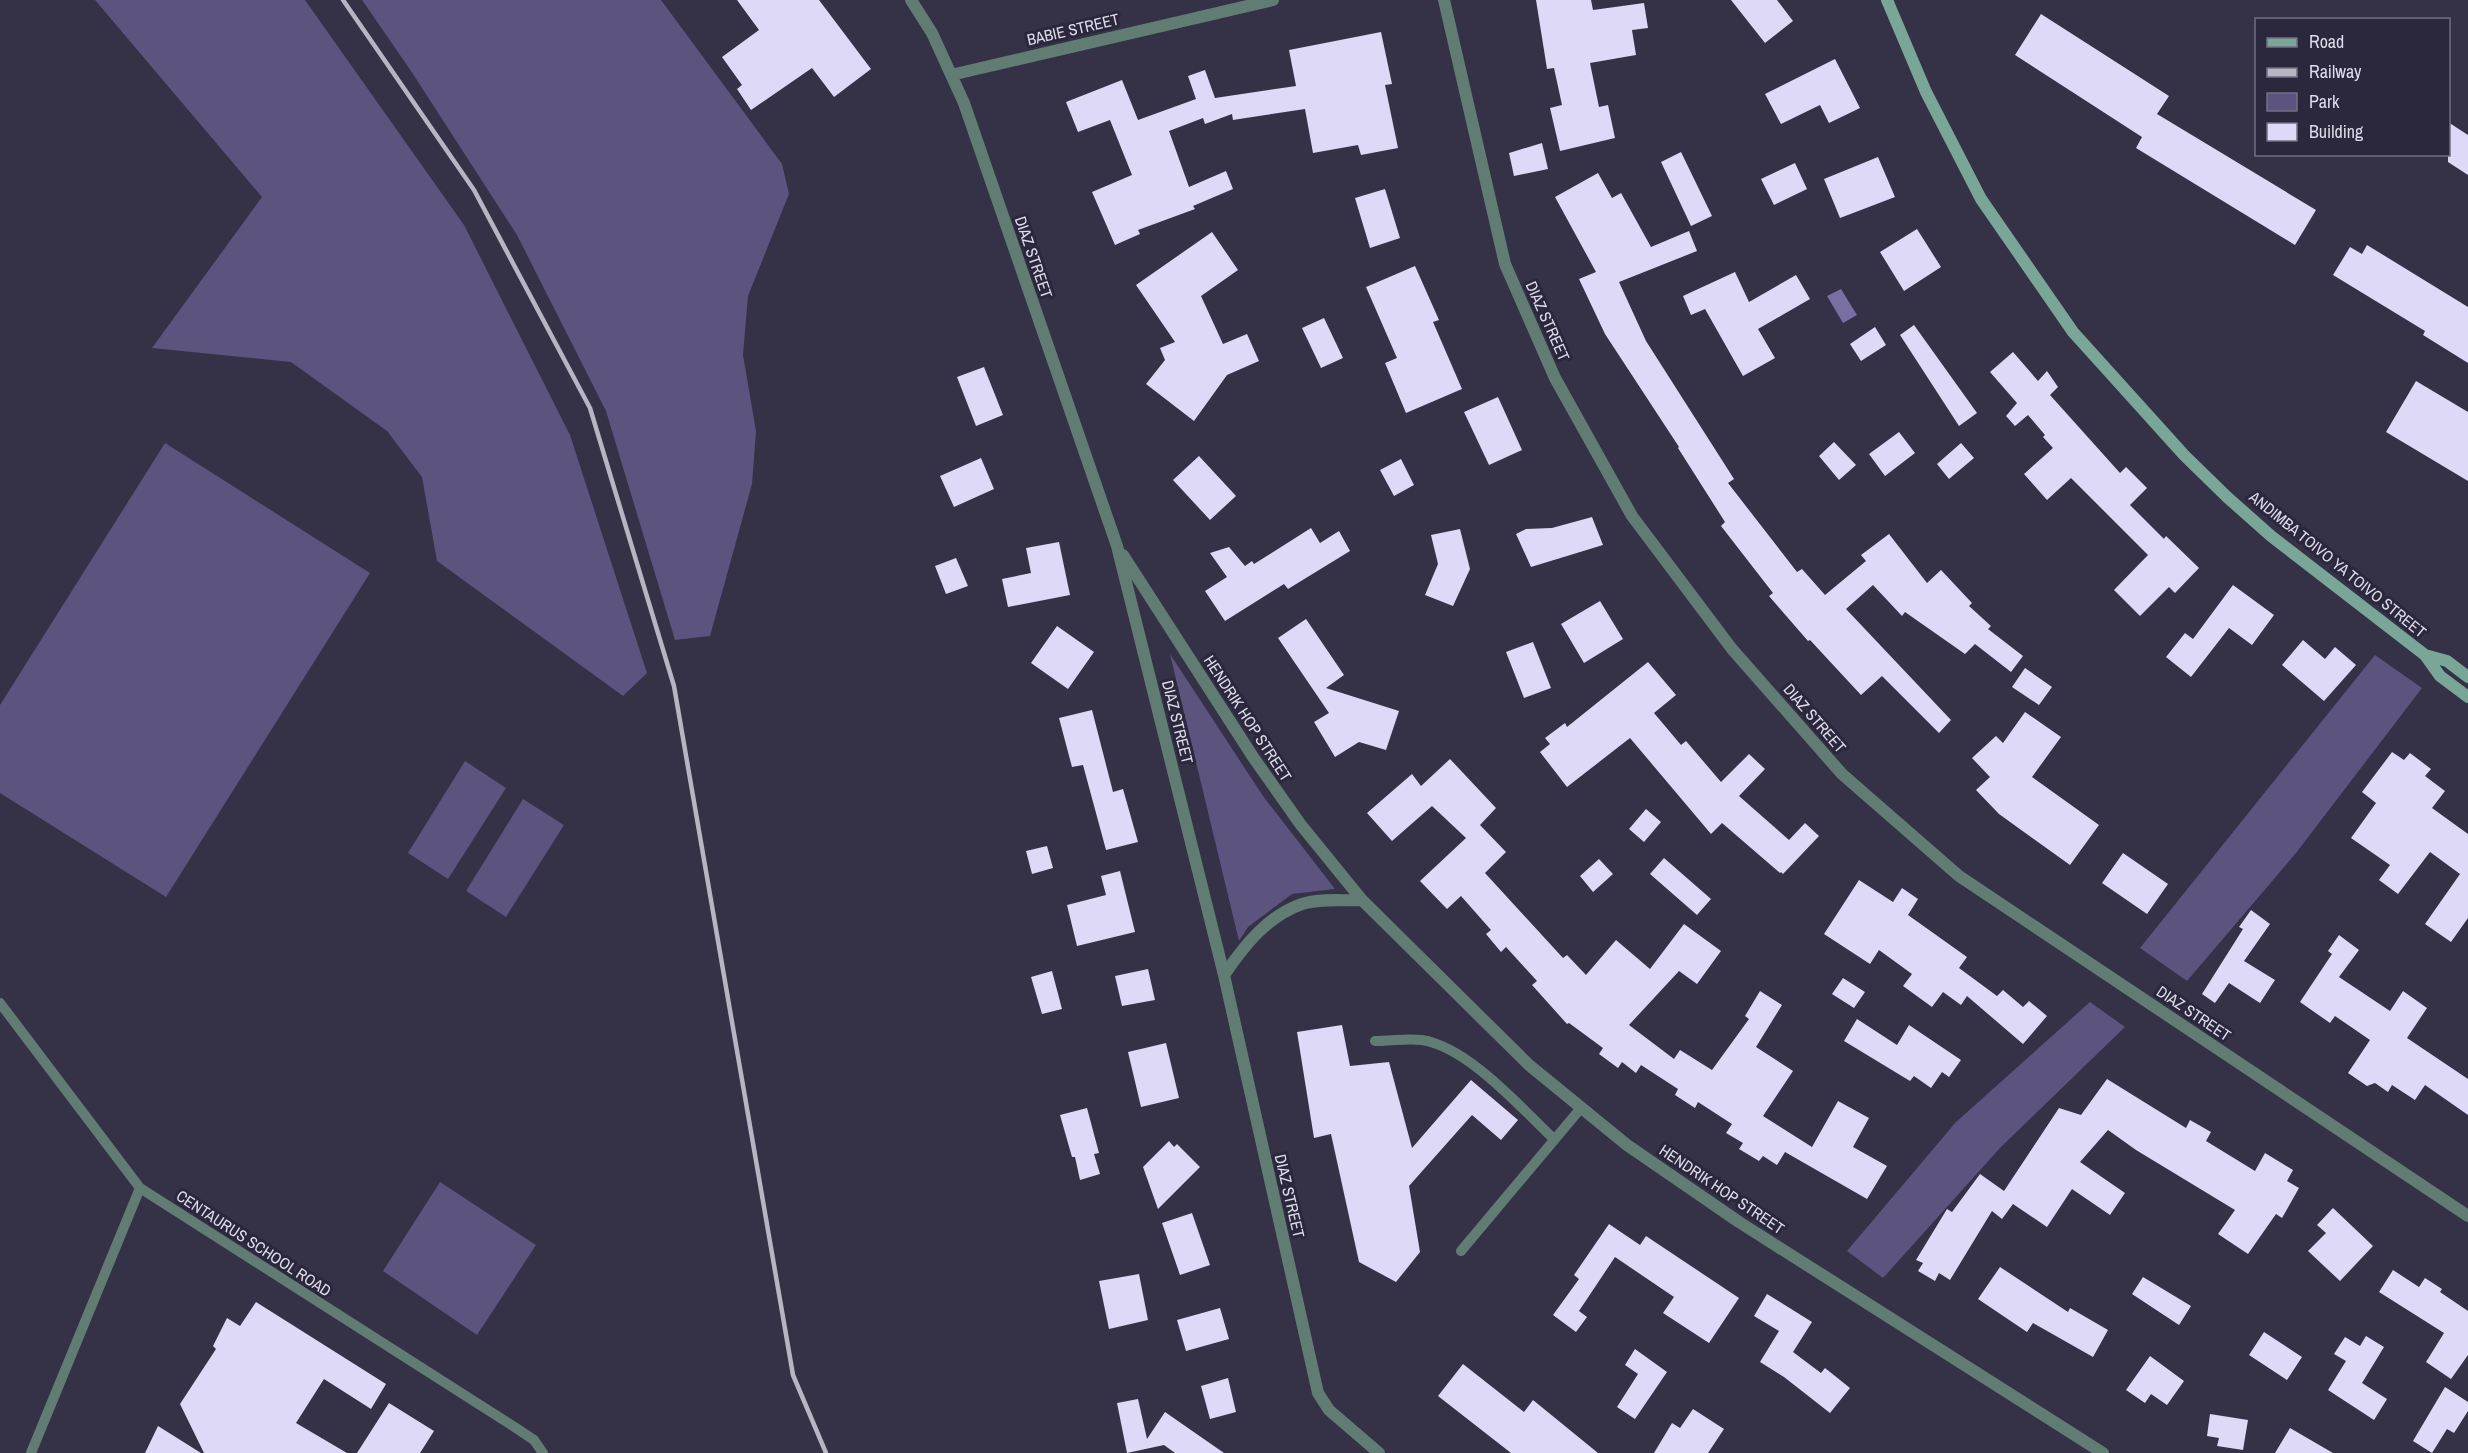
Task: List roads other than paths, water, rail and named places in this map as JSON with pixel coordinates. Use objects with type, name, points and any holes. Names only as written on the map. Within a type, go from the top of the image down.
[{"type":"street","name":"DIAZ STREET","points":[[911,0],[932,33],[964,104],[1117,546],[1224,975],[1318,1393],[1335,1416],[1379,1453]]},
{"type":"street","name":"BABIE STREET","points":[[951,75],[1272,0]]},
{"type":"street","name":"DIAZ STREET","points":[[1444,0],[1505,264],[1555,378],[1632,516],[1732,649],[1842,774],[1959,876],[2468,1216]]},
{"type":"street","name":"ANDIMBA TOIVO YA TOIVO STREET","points":[[1887,0],[1926,92],[1981,199],[2073,332],[2160,429],[2228,497],[2271,536],[2425,655],[2440,676],[2468,697]]},
{"type":"street","name":"HENDRIK HOP STREET","points":[[1117,546],[1260,767],[1301,825],[1362,900],[1529,1065],[1627,1145],[1739,1222],[2103,1453]]},
{"type":"street","name":"ANDIMBA TOIVO YA TOIVO STREET","points":[[2425,655],[2446,661],[2468,677]]},
{"type":"street","points":[[1224,975],[1245,945],[1269,923],[1303,904],[1362,900]]},
{"type":"lane","name":"CENTAURUS SCHOOL ROAD","points":[[0,1003],[140,1188],[516,1428],[534,1440],[543,1453]]},
{"type":"lane","points":[[1375,1041],[1423,1040],[1453,1052],[1474,1065],[1554,1139]]},
{"type":"lane","points":[[1461,1251],[1581,1108]]},
{"type":"lane","points":[[31,1453],[140,1188]]},
{"type":"railway","points":[[343,0],[474,190],[590,408],[674,686],[793,1375],[826,1453]]}]
